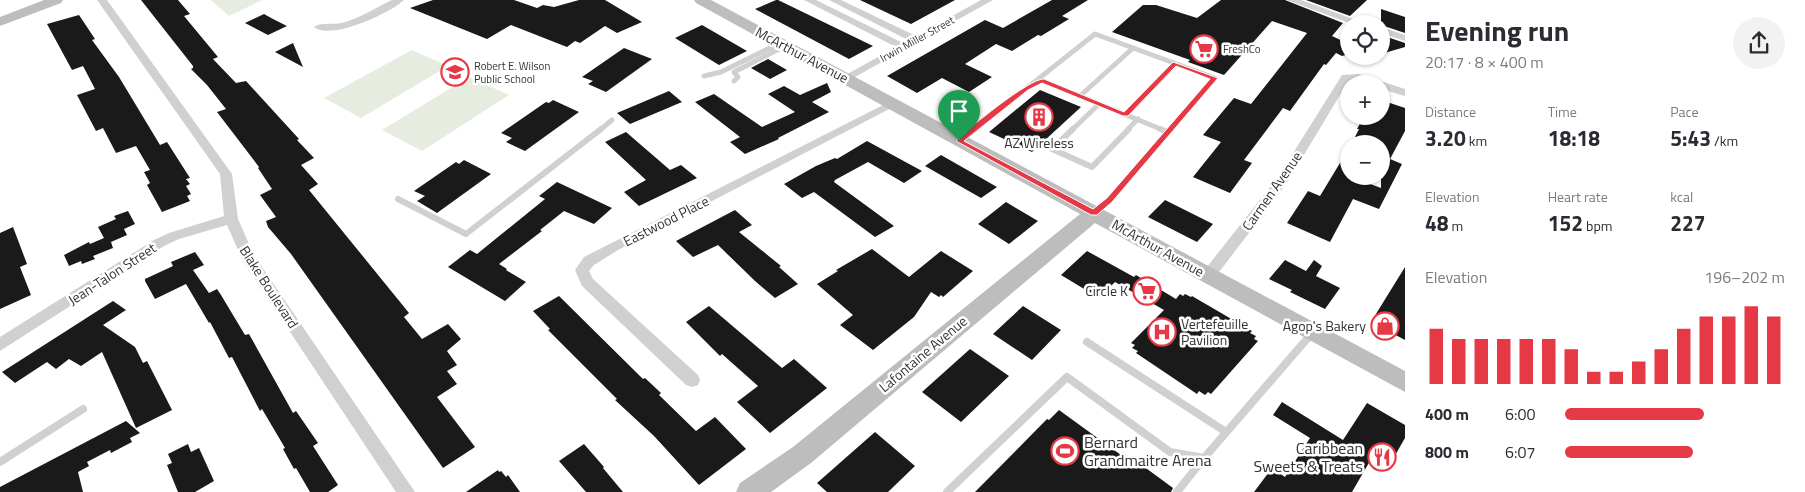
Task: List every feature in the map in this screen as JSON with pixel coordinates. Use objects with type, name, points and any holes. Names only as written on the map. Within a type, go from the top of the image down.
[{"type":"main road","points":[[0,22],[56,0]]},
{"type":"main road","name":"McArthur Avenue","points":[[701,0],[1405,382]]},
{"type":"main road","name":"Lafontaine Avenue","points":[[749,492],[802,455],[1094,213]]},
{"type":"street","name":"Blake Boulevard","points":[[102,0],[226,174],[231,219],[236,235],[248,258],[406,492]]},
{"type":"street","points":[[319,27],[336,29],[348,25],[399,0]]},
{"type":"street","points":[[809,0],[903,47]]},
{"type":"street","points":[[834,0],[916,40]]},
{"type":"street","name":"Irwin Miller Street","points":[[846,79],[988,0]]},
{"type":"street","points":[[1292,0],[1340,16]]},
{"type":"street","points":[[1390,33],[1405,38]]},
{"type":"street","name":"Carmen Avenue","points":[[1208,276],[1283,180],[1340,87]]},
{"type":"street","points":[[1390,88],[1405,93]]},
{"type":"street","name":"Eastwood Place","points":[[692,380],[587,282],[582,270],[589,261],[613,248],[891,104]]},
{"type":"street","name":"Jean-Talon Street","points":[[0,345],[159,243],[174,236],[231,219]]},
{"type":"lane","points":[[959,141],[1026,88],[1041,80],[1096,34],[1214,78],[1110,200],[1094,213]]},
{"type":"lane","points":[[704,76],[721,72],[782,45]]},
{"type":"lane","points":[[734,81],[738,78],[734,72],[782,45]]},
{"type":"lane","points":[[1080,96],[1133,48]]},
{"type":"lane","points":[[1126,114],[1175,64]]},
{"type":"lane","points":[[1041,80],[1168,132]]},
{"type":"lane","points":[[1099,104],[1052,149],[1092,167],[1138,119]]},
{"type":"lane","points":[[398,199],[466,234],[570,155],[612,120]]},
{"type":"lane","points":[[1177,492],[1226,432],[1313,332]]},
{"type":"lane","points":[[1087,342],[1226,432]]},
{"type":"lane","points":[[947,492],[1067,378],[1170,452],[1204,458]]},
{"type":"lane","points":[[0,462],[83,409]]},
{"type":"shaded area","points":[[211,0],[262,0],[229,16]]},
{"type":"shaded area","points":[[412,50],[448,66],[361,118],[324,98]]},
{"type":"shaded area","points":[[469,77],[509,95],[422,151],[382,130]]},
{"type":"building","points":[[141,0],[178,0],[190,14],[184,16],[218,57],[213,59],[236,83],[246,81],[299,139],[297,140],[314,158],[301,165],[318,184],[309,190],[409,313],[404,317],[422,339],[448,324],[461,339],[447,351],[457,365],[447,371],[457,384],[437,397],[475,447],[443,468],[291,254],[268,227],[266,221],[276,217],[260,195],[272,189],[259,167],[217,112],[226,109],[207,85],[191,69],[193,66]]},
{"type":"building","points":[[433,0],[514,0],[537,8],[543,5],[554,7],[579,0],[605,0],[642,22],[617,33],[605,26],[580,43],[575,41],[567,47],[511,25],[487,39],[410,8]]},
{"type":"building","points":[[776,0],[873,46],[849,59],[755,9]]},
{"type":"building","points":[[860,0],[955,0],[911,24]]},
{"type":"building","points":[[1052,0],[1088,0],[1062,16],[1069,19],[1041,36],[1038,35],[1012,51],[996,44],[965,64],[992,77],[969,92],[942,78],[917,93],[887,76],[985,20],[1003,28]]},
{"type":"building","points":[[1221,0],[1285,0],[1340,22],[1340,27],[1332,36],[1340,40],[1340,55],[1336,53],[1326,65],[1324,64],[1290,111],[1283,108],[1244,160],[1252,163],[1230,193],[1193,177],[1221,142],[1203,135],[1234,98],[1251,104],[1307,33],[1272,21],[1224,75],[1188,62],[1190,60],[1112,32],[1143,5],[1156,5],[1197,18]]},
{"type":"building","points":[[1306,0],[1367,0],[1351,15]]},
{"type":"building","points":[[1381,9],[1405,17],[1405,33],[1390,28],[1390,15],[1381,15]]},
{"type":"building","points":[[264,14],[287,26],[268,35],[245,23]]},
{"type":"building","points":[[79,15],[95,39],[92,40],[119,77],[160,145],[167,142],[190,178],[186,179],[190,184],[186,186],[191,194],[187,196],[190,201],[162,212],[147,185],[150,183],[144,172],[150,170],[136,146],[116,153],[103,128],[96,131],[77,95],[95,89],[83,66],[72,70],[47,24]]},
{"type":"building","points":[[702,25],[747,51],[719,65],[675,38]]},
{"type":"building","points":[[1390,38],[1405,43],[1405,47],[1390,51]]},
{"type":"building","points":[[293,43],[303,67],[275,52]]},
{"type":"building","points":[[624,48],[652,59],[606,92],[588,84],[593,81],[582,77]]},
{"type":"building","points":[[768,59],[787,70],[770,79],[751,68]]},
{"type":"building","points":[[827,83],[831,92],[812,102],[829,112],[779,139],[745,154],[730,142],[740,137],[695,102],[714,94],[762,127],[795,112],[768,94],[784,86],[800,95]]},
{"type":"building","points":[[1040,90],[1081,107],[1032,152],[989,132]]},
{"type":"building","points":[[669,91],[682,102],[630,124],[617,113]]},
{"type":"building","points":[[553,100],[579,112],[525,151],[506,142],[512,138],[501,133],[546,102],[549,103]]},
{"type":"building","points":[[1390,103],[1405,108],[1405,131],[1390,159],[1390,135],[1356,135],[1359,129],[1357,129],[1359,125],[1390,125]]},
{"type":"building","points":[[626,132],[670,170],[681,165],[697,178],[639,206],[624,192],[646,180],[605,142]]},
{"type":"building","points":[[867,141],[922,171],[904,183],[868,162],[835,180],[834,182],[894,226],[875,237],[814,192],[802,198],[784,184],[816,166],[835,158],[837,159]]},
{"type":"building","points":[[941,155],[997,187],[981,198],[925,166]]},
{"type":"building","points":[[1390,159],[1402,164],[1379,209],[1353,199],[1330,242],[1287,223],[1308,191],[1320,196],[1340,163],[1340,185],[1373,185],[1381,188],[1381,185],[1390,185]]},
{"type":"building","points":[[464,160],[491,174],[437,213],[417,201],[425,196],[414,191],[456,162],[459,164]]},
{"type":"building","points":[[557,182],[612,208],[594,224],[564,211],[540,230],[542,231],[499,264],[526,282],[505,301],[448,267],[470,250],[477,254],[545,199],[539,196]]},
{"type":"building","points":[[1165,200],[1213,224],[1197,242],[1148,217]]},
{"type":"building","points":[[1006,202],[1038,221],[1009,244],[978,224]]},
{"type":"building","points":[[735,210],[752,225],[739,232],[781,266],[779,267],[798,284],[775,298],[718,245],[693,257],[676,241]]},
{"type":"building","points":[[128,211],[135,224],[124,229],[127,235],[111,242],[113,248],[93,256],[95,259],[82,264],[81,261],[69,266],[64,255],[89,242],[90,244],[104,238],[98,227],[116,219],[114,216]]},
{"type":"building","points":[[13,227],[27,264],[20,267],[31,295],[0,309],[0,233]]},
{"type":"building","points":[[872,249],[909,277],[941,251],[973,271],[943,297],[941,295],[939,297],[931,292],[914,317],[873,350],[840,325],[853,315],[817,284],[838,271],[836,270]]},
{"type":"building","points":[[1087,251],[1134,277],[1136,275],[1176,299],[1180,294],[1192,296],[1252,331],[1250,333],[1256,336],[1254,339],[1258,341],[1211,394],[1208,392],[1205,395],[1199,391],[1197,394],[1136,353],[1138,351],[1132,348],[1135,345],[1131,343],[1164,310],[1115,282],[1099,298],[1061,275]]},
{"type":"building","points":[[195,252],[204,265],[193,270],[209,293],[217,289],[245,335],[249,334],[293,413],[296,411],[318,443],[313,446],[338,485],[328,492],[310,492],[296,468],[294,469],[283,449],[285,448],[262,409],[260,411],[232,357],[229,358],[210,322],[186,284],[155,299],[145,281],[145,279],[173,266],[171,262]]},
{"type":"building","points":[[1285,260],[1306,271],[1314,260],[1322,266],[1316,276],[1340,288],[1325,309],[1290,292],[1292,290],[1269,279]]},
{"type":"building","points":[[1405,267],[1405,340],[1371,322]]},
{"type":"building","points":[[559,296],[643,379],[645,378],[661,393],[659,395],[696,431],[715,417],[746,449],[699,485],[654,436],[615,400],[617,399],[548,330],[550,329],[533,311]]},
{"type":"building","points":[[113,301],[126,310],[103,325],[135,347],[143,363],[147,361],[172,410],[136,428],[102,352],[81,366],[69,359],[56,369],[47,362],[15,383],[2,372]]},
{"type":"building","points":[[709,306],[782,368],[794,359],[827,388],[770,433],[737,402],[758,386],[722,354],[720,356],[686,322]]},
{"type":"building","points":[[1023,306],[1061,330],[1032,360],[993,334]]},
{"type":"building","points":[[970,349],[1009,376],[961,422],[922,392]]},
{"type":"building","points":[[1282,402],[1343,440],[1367,403],[1405,425],[1405,438],[1386,471],[1370,461],[1352,492],[1254,492],[1272,468],[1285,477],[1310,438],[1273,415]]},
{"type":"building","name":"Bernard Grandmaitre Arena","points":[[1059,410],[1132,463],[1135,460],[1173,488],[1171,492],[975,492],[1047,419],[1049,420]]},
{"type":"building","points":[[126,421],[140,433],[130,438],[132,442],[111,453],[110,450],[87,462],[89,466],[78,472],[83,492],[0,492],[0,487]]},
{"type":"building","points":[[875,432],[915,466],[888,492],[827,492],[817,483]]},
{"type":"building","points":[[188,444],[191,452],[199,448],[214,481],[195,492],[178,492],[167,465],[172,463],[168,454]]},
{"type":"building","points":[[584,444],[623,492],[586,492],[559,461]]},
{"type":"building","points":[[498,470],[506,477],[508,475],[520,492],[466,492]]},
{"type":"place","name":"FreshCo","points":[[1204,49]]},
{"type":"place","name":"Robert E. Wilson Public School","points":[[455,72]]},
{"type":"place","name":"AZ Wireless","points":[[1039,117]]},
{"type":"place","name":"Circle K","points":[[1147,291]]},
{"type":"place","name":"Agop's Bakery","points":[[1385,326]]},
{"type":"place","name":"Vertefeuille Pavilion","points":[[1162,332]]},
{"type":"place","name":"Bernard Grandmaitre Arena","points":[[1065,451]]},
{"type":"place","name":"Caribbean Sweets & Treats","points":[[1382,457]]},
{"type":"route","points":[[1175,64],[1214,78],[1110,200],[1094,213],[959,141],[1026,88],[1041,80],[1126,114],[1175,64]]}]
